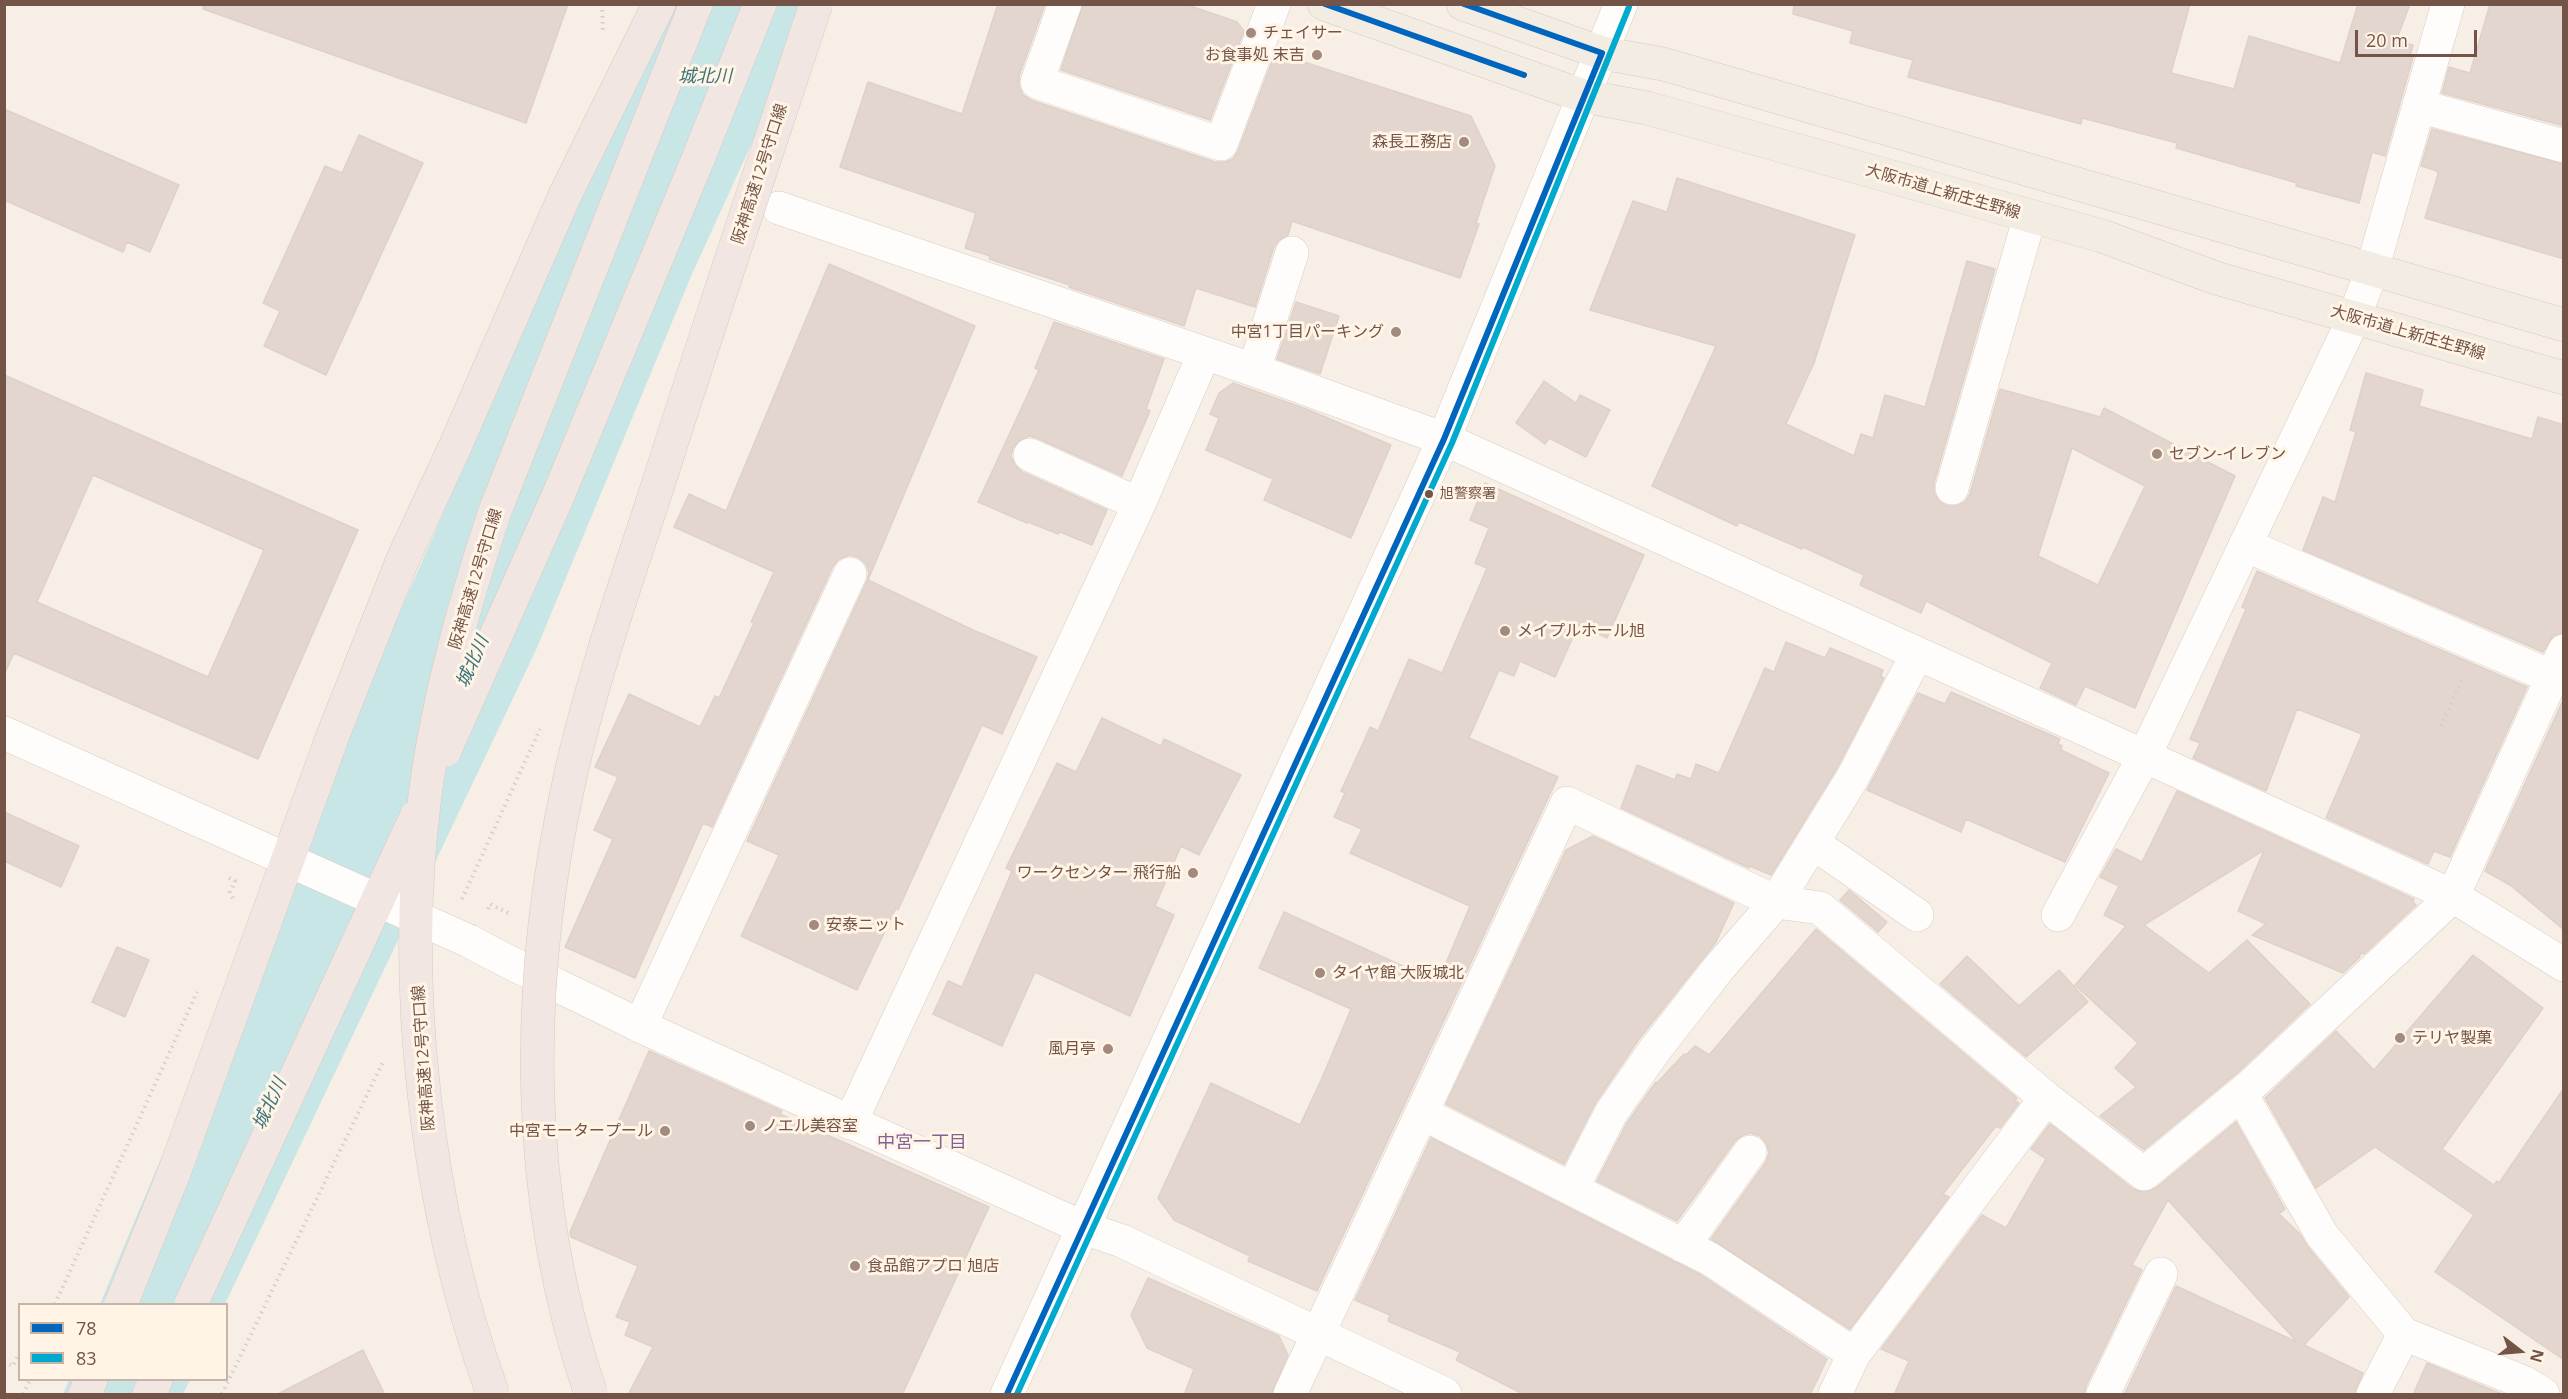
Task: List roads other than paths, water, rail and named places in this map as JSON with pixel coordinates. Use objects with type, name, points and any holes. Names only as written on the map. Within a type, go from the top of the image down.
[{"type":"highway","points":[[123,1303],[174,1173],[333,735],[403,559],[454,449],[565,195],[659,4]]},
{"type":"highway","name":"阪神高速12号守口線","points":[[494,1395],[467,1314],[452,1253],[425,1107],[419,1035],[417,942],[419,863],[426,789],[442,699],[460,623],[495,512],[696,4]]},
{"type":"highway","points":[[192,1303],[410,829],[549,517],[694,170],[760,4]]},
{"type":"highway","name":"阪神高速12号守口線","points":[[591,1395],[568,1314],[554,1248],[540,1138],[536,1058],[538,992],[544,919],[554,854],[569,779],[606,648],[816,4]]},
{"type":"highway","points":[[85,1395],[91,1381]]},
{"type":"highway","points":[[149,1395],[156,1381]]},
{"type":"main road","name":"大阪市道上新庄生野線","points":[[1324,4],[1583,96],[1647,108],[2102,236],[2216,278],[2564,378]]},
{"type":"main road","points":[[1463,4],[1602,53],[1668,66],[2564,325]]},
{"type":"street","points":[[1065,4],[1037,82],[1221,144],[1274,4]]},
{"type":"street","points":[[1007,1395],[1444,439],[1621,4]]},
{"type":"street","points":[[2058,915],[2144,758],[2354,318],[2372,270],[2448,4]]},
{"type":"street","points":[[2419,106],[2564,146]]},
{"type":"street","points":[[779,208],[1254,370],[1444,439],[2453,896],[2564,965]]},
{"type":"street","points":[[1952,488],[2030,216]]},
{"type":"street","points":[[1254,370],[1292,253]]},
{"type":"street","points":[[850,1123],[1138,504],[1204,354]]},
{"type":"street","points":[[1030,454],[1138,504]]},
{"type":"street","points":[[1290,1395],[1568,803],[1776,902],[1820,908],[2046,1098],[2144,1174],[2241,1094],[2453,896],[2556,674],[2245,545]]},
{"type":"street","points":[[640,1026],[850,574]]},
{"type":"street","points":[[1572,1189],[1611,1113],[1654,1051],[1718,969],[1776,902],[1853,777],[1917,654]]},
{"type":"street","points":[[4,733],[469,941],[513,965],[572,990],[640,1026],[1084,1228],[1122,1241],[1445,1395]]},
{"type":"street","points":[[1813,843],[1917,915]]},
{"type":"street","points":[[2241,1094],[2322,1235],[2404,1334],[2523,1382],[2543,1395]]},
{"type":"street","points":[[1835,1395],[1854,1354],[2046,1098]]},
{"type":"street","points":[[1422,1113],[1710,1259],[1854,1354]]},
{"type":"street","points":[[1683,1246],[1750,1152]]},
{"type":"street","points":[[2103,1395],[2161,1274]]},
{"type":"street","points":[[2373,1395],[2404,1334]]},
{"type":"water","name":"城北川","points":[[658,5],[815,5],[692,274],[536,650],[225,1303],[100,1303],[168,1141],[452,493]]},
{"type":"water","points":[[69,1381],[190,1381],[183,1394],[63,1394]]},
{"type":"place","name":"チェイサー","points":[[1251,33]]},
{"type":"place","name":"お食事処 末吉","points":[[1317,55]]},
{"type":"place","name":"森長工務店","points":[[1464,142]]},
{"type":"place","name":"中宮1丁目パーキング","points":[[1396,332]]},
{"type":"place","name":"セブン-イレブン","points":[[2157,454]]},
{"type":"place","name":"旭警察署","points":[[1429,494]]},
{"type":"place","name":"メイプルホール旭","points":[[1505,631]]},
{"type":"place","name":"ワークセンター 飛行船","points":[[1193,873]]},
{"type":"place","name":"安泰ニット","points":[[814,925]]},
{"type":"place","name":"タイヤ館 大阪城北","points":[[1320,973]]},
{"type":"place","name":"テリヤ製菓","points":[[2400,1038]]},
{"type":"place","name":"風月亭","points":[[1108,1049]]},
{"type":"place","name":"ノエル美容室","points":[[750,1126]]},
{"type":"place","name":"中宮モータープール","points":[[665,1131]]},
{"type":"place","name":"食品館アプロ 旭店","points":[[855,1266]]},
{"type":"district","name":"中宮一丁目","points":[[922,1143]]}]
